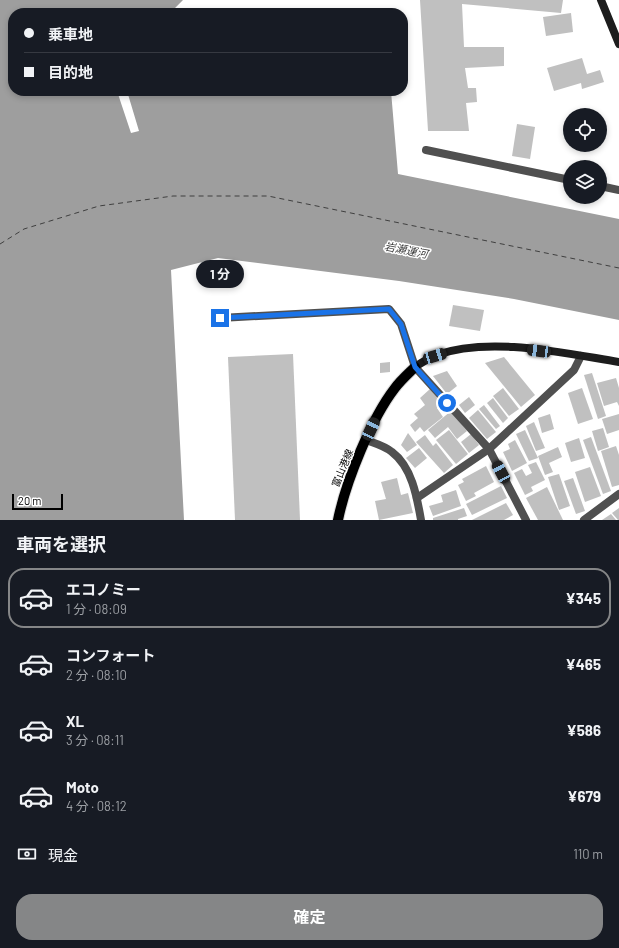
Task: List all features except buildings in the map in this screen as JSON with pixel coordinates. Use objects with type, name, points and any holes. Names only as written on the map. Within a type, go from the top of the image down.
[{"type":"main road","name":"富山港線","points":[[338,520],[347,483],[381,409],[396,387],[415,367]]},
{"type":"street","points":[[600,0],[619,42]]},
{"type":"street","points":[[426,150],[563,179]]},
{"type":"street","points":[[607,187],[619,190]]},
{"type":"street","points":[[220,318],[389,309],[401,324],[415,367],[489,449],[526,520]]},
{"type":"street","points":[[415,367],[435,356],[456,350],[498,346],[619,362]]},
{"type":"street","points":[[417,498],[489,449],[574,370],[581,356]]},
{"type":"street","points":[[366,440],[392,452],[402,462],[406,468],[417,498],[421,520]]},
{"type":"street","points":[[584,520],[619,494]]},
{"type":"water","name":"岩瀬運河","points":[[0,0],[183,0],[175,8],[8,8],[8,96],[119,96],[131,133],[139,131],[128,96],[391,96],[398,174],[619,219],[619,320],[514,299],[399,281],[218,258],[171,270],[184,520],[0,520]]},
{"type":"ferry route","points":[[0,244],[24,229],[99,206],[173,196],[268,196],[619,268]]},
{"type":"route","points":[[220,318],[389,309],[401,324],[415,367],[447,403]]}]
